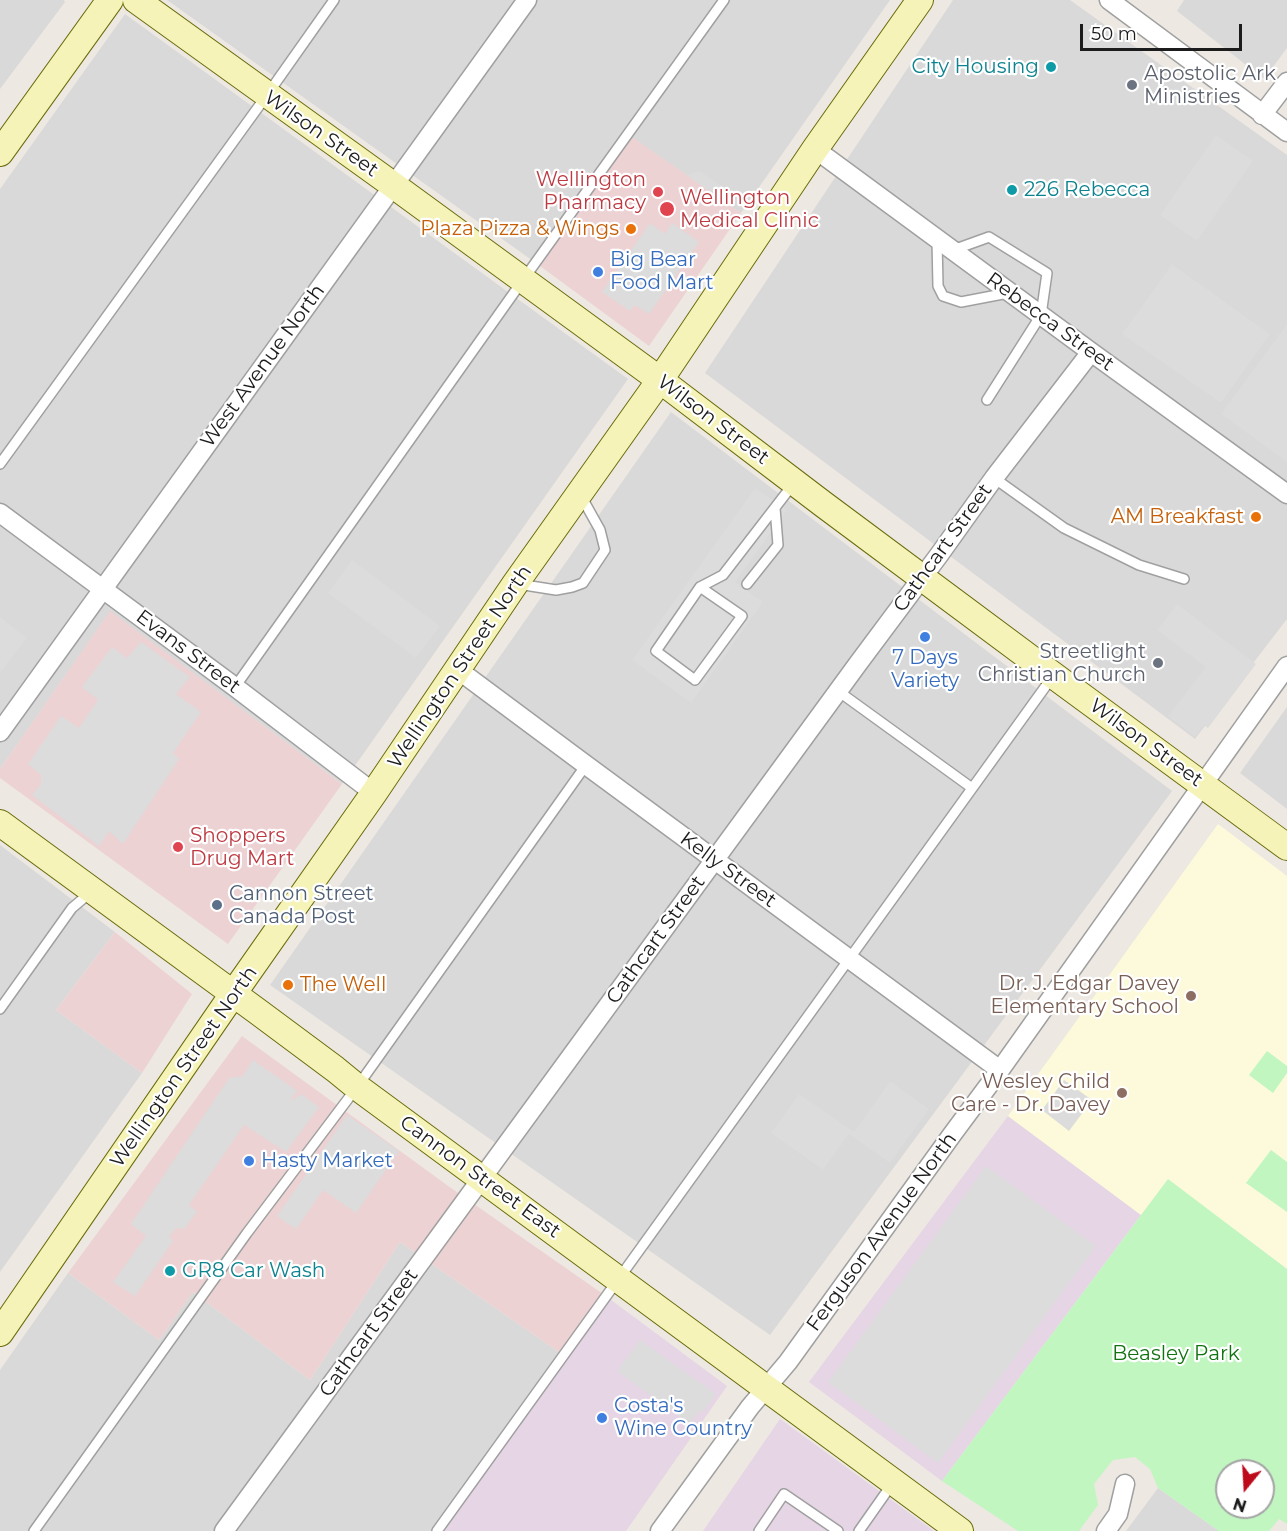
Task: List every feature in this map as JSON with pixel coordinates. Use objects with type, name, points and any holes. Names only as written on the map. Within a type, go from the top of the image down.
[{"type":"main road","points":[[0,153],[110,0]]},
{"type":"main road","name":"Wilson Street","points":[[136,0],[660,380],[922,578],[1287,847]]},
{"type":"main road","name":"Wellington Street North","points":[[0,1333],[374,793],[515,584],[660,380],[815,149],[920,0]]},
{"type":"main road","name":"Cannon Street East","points":[[0,823],[960,1531]]},
{"type":"street","name":"West Avenue North","points":[[0,732],[527,0]]},
{"type":"street","points":[[1109,0],[1287,132]]},
{"type":"street","points":[[1262,115],[1287,82]]},
{"type":"street","name":"Rebecca Street","points":[[815,149],[1287,494]]},
{"type":"street","name":"Cathcart Street","points":[[224,1531],[838,690],[994,478],[1091,352]]},
{"type":"street","name":"Evans Street","points":[[0,513],[374,793]]},
{"type":"street","name":"Kelly Street","points":[[458,669],[1000,1070]]},
{"type":"street","name":"Ferguson Avenue North","points":[[660,1531],[750,1407],[788,1362],[1000,1070],[1202,784],[1284,678]]},
{"type":"street","points":[[1106,1531],[1118,1514],[1125,1484]]},
{"type":"lane","points":[[0,464],[334,0]]},
{"type":"lane","points":[[235,687],[724,0]]},
{"type":"lane","points":[[952,250],[989,237],[1047,273],[1041,315],[987,400]]},
{"type":"lane","points":[[937,239],[938,286],[943,296],[961,302],[1010,293]]},
{"type":"lane","points":[[994,478],[1064,528],[1139,565],[1184,579]]},
{"type":"lane","points":[[700,587],[742,616],[696,680],[656,651],[700,587],[723,575],[795,482]]},
{"type":"lane","points":[[515,584],[556,590],[583,583],[605,550],[600,530],[579,494]]},
{"type":"lane","points":[[747,584],[778,545],[776,508]]},
{"type":"lane","points":[[437,1531],[1053,675]]},
{"type":"lane","points":[[838,690],[972,788]]},
{"type":"lane","points":[[34,1531],[247,1233],[357,1087],[586,765]]},
{"type":"lane","points":[[0,1009],[72,908],[93,891]]},
{"type":"lane","points":[[859,1531],[893,1482]]},
{"type":"lane","points":[[759,1531],[784,1494],[838,1531]]},
{"type":"shaded area","points":[[0,0],[64,0],[65,2],[0,89]]},
{"type":"shaded area","points":[[167,0],[890,0],[741,213],[632,138],[540,266]]},
{"type":"shaded area","points":[[953,0],[1070,0],[1287,155],[1287,619],[1195,739],[705,373]]},
{"type":"shaded area","points":[[1184,0],[1287,0],[1287,48],[1264,79],[1177,11]]},
{"type":"shaded area","points":[[125,14],[628,379],[342,784],[110,612],[0,769],[0,189]]},
{"type":"shaded area","points":[[1216,135],[1253,161],[1197,241],[1160,215]]},
{"type":"shaded area","points":[[632,137],[741,213],[649,346],[540,266]]},
{"type":"shaded area","points":[[699,171],[743,200],[728,204],[687,175]]},
{"type":"shaded area","points":[[650,223],[665,234],[672,223],[699,242],[649,314],[635,305],[630,311],[602,292]]},
{"type":"shaded area","points":[[1172,264],[1270,334],[1221,403],[1122,334]]},
{"type":"shaded area","points":[[1287,324],[1287,462],[1221,414]]},
{"type":"shaded area","points":[[671,412],[1172,791],[770,1335],[270,985]]},
{"type":"shaded area","points":[[755,488],[787,510],[735,582],[763,602],[691,703],[632,660]]},
{"type":"shaded area","points":[[352,560],[440,626],[416,658],[328,593]]},
{"type":"shaded area","points":[[1177,604],[1256,664],[1208,728],[1204,725],[1195,737],[1168,716],[1206,667],[1157,630]]},
{"type":"shaded area","points":[[110,611],[342,784],[228,944],[0,778],[0,769]]},
{"type":"shaded area","points":[[0,617],[27,638],[0,673]]},
{"type":"shaded area","points":[[141,642],[190,677],[176,694],[201,712],[173,753],[179,759],[123,844],[109,831],[99,846],[32,795],[41,784],[41,775],[28,764],[61,716],[79,728],[98,700],[82,687],[112,647],[127,658]]},
{"type":"shaded area","points":[[1287,707],[1287,809],[1240,773]]},
{"type":"shaded area","name":"Dr. J. Edgar Davey Elementary School","points":[[1218,824],[1287,876],[1287,1269],[1168,1180],[1141,1215],[1008,1116]]},
{"type":"shaded area","points":[[0,845],[115,932],[56,1010],[142,1073],[0,1272]]},
{"type":"shaded area","points":[[115,932],[192,994],[142,1073],[56,1010]]},
{"type":"shaded area","points":[[242,1036],[451,1188],[603,1294],[559,1352],[400,1242],[310,1380],[193,1292],[159,1340],[68,1273]]},
{"type":"shaded area","points":[[253,1060],[297,1091],[291,1099],[301,1094],[319,1107],[286,1152],[244,1125],[189,1205],[197,1212],[184,1229],[176,1228],[169,1237],[173,1241],[135,1296],[113,1282],[146,1236],[131,1224],[229,1078],[243,1076]]},
{"type":"shaded area","points":[[1064,1080],[1092,1100],[1069,1131],[1042,1110]]},
{"type":"shaded area","points":[[890,1081],[929,1109],[890,1163],[849,1134],[823,1170],[771,1133],[799,1094],[854,1132]]},
{"type":"shaded area","points":[[347,1115],[399,1151],[356,1213],[323,1190],[296,1229],[277,1216]]},
{"type":"shaded area","points":[[1008,1116],[1141,1215],[942,1481],[809,1382]]},
{"type":"shaded area","points":[[986,1166],[1096,1246],[938,1463],[828,1382]]},
{"type":"shaded area","points":[[400,1242],[559,1352],[439,1531],[0,1531],[0,1370],[68,1273],[159,1340],[193,1292],[310,1380]]},
{"type":"shaded area","name":"Costa's Wine Country","points":[[603,1294],[727,1386],[626,1531],[439,1531],[559,1352]]},
{"type":"shaded area","points":[[640,1340],[716,1394],[703,1412],[700,1410],[690,1424],[617,1371]]},
{"type":"shaded area","points":[[780,1419],[934,1531],[703,1531]]},
{"type":"shaded area","points":[[1158,1488],[1219,1531],[1126,1531]]},
{"type":"green space","points":[[1267,1051],[1287,1066],[1287,1073],[1273,1093],[1249,1075]]},
{"type":"green space","points":[[1271,1150],[1287,1162],[1287,1212],[1246,1183]]},
{"type":"green space","name":"Beasley Park","points":[[1168,1179],[1287,1269],[1287,1524],[1279,1519],[1269,1531],[1219,1531],[1158,1488],[1150,1469],[1135,1457],[1113,1460],[1094,1484],[1098,1505],[1079,1531],[1018,1531],[942,1481]]},
{"type":"place","name":"City Housing","points":[[1051,67]]},
{"type":"place","name":"Apostolic Ark Ministries","points":[[1132,85]]},
{"type":"place","name":"226 Rebecca","points":[[1012,190]]},
{"type":"place","name":"Wellington Pharmacy","points":[[658,192]]},
{"type":"place","name":"Wellington Medical Clinic","points":[[667,209]]},
{"type":"place","name":"Plaza Pizza & Wings","points":[[631,229]]},
{"type":"place","name":"Big Bear Food Mart","points":[[598,272]]},
{"type":"place","name":"AM Breakfast","points":[[1256,517]]},
{"type":"place","name":"7 Days Variety","points":[[925,637]]},
{"type":"place","name":"Streetlight Christian Church","points":[[1158,663]]},
{"type":"place","name":"Shoppers Drug Mart","points":[[178,847]]},
{"type":"place","name":"Cannon Street Canada Post","points":[[217,905]]},
{"type":"place","name":"The Well","points":[[288,985]]},
{"type":"place","name":"Dr. J. Edgar Davey Elementary School","points":[[1191,996]]},
{"type":"place","name":"Wesley Child Care - Dr. Davey","points":[[1122,1093]]},
{"type":"place","name":"Hasty Market","points":[[249,1161]]},
{"type":"place","name":"GR8 Car Wash","points":[[170,1271]]},
{"type":"place","name":"Costa's Wine Country","points":[[602,1418]]}]
